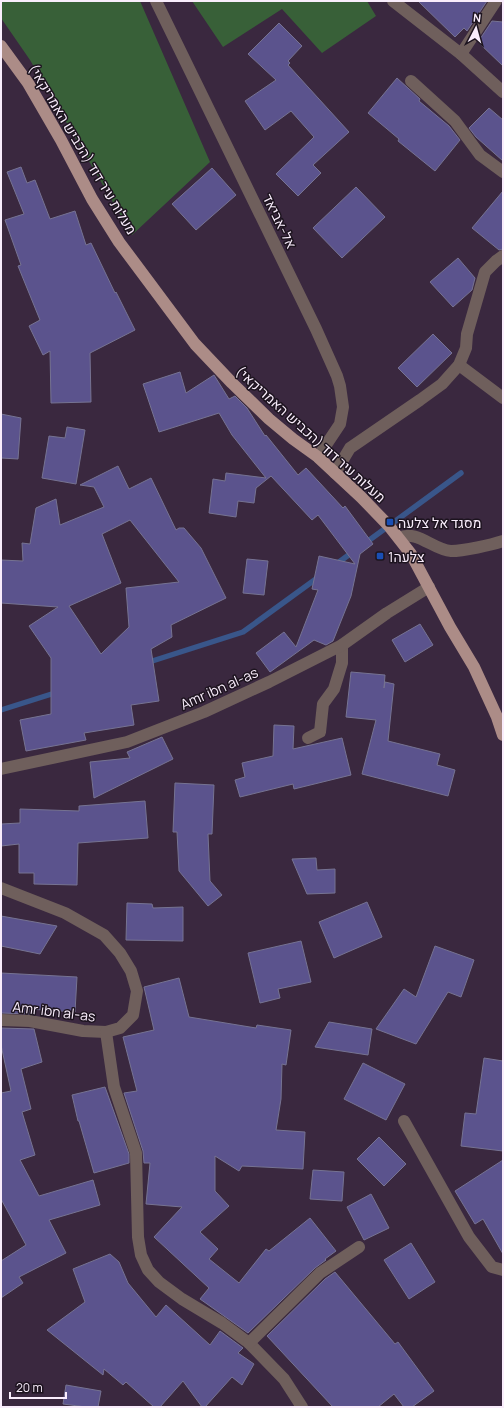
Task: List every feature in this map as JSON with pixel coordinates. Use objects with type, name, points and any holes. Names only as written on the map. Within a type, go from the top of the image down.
[{"type":"main road","name":"מעלות עיר דוד (הכביש האמריקאי)","points":[[1,46],[28,83],[92,199],[119,242],[196,344],[232,383],[269,419],[318,458],[361,497],[399,538],[411,554],[450,627],[474,667],[497,717],[503,735]]},
{"type":"street","name":"אל-אביאד","points":[[156,1],[312,322],[340,386],[343,407],[340,424],[318,458]]},
{"type":"street","points":[[393,1],[461,54],[503,92]]},
{"type":"street","points":[[461,54],[496,1]]},
{"type":"street","points":[[411,81],[455,121],[480,155],[503,172]]},
{"type":"street","points":[[335,473],[350,448],[442,384],[459,365],[466,348],[466,334],[485,272],[503,256]]},
{"type":"street","points":[[459,365],[503,398]]},
{"type":"street","points":[[399,538],[405,535],[415,536],[450,551],[492,545],[503,541]]},
{"type":"street","name":"Amr ibn al-as","points":[[1,768],[127,742],[204,712],[269,682],[342,645],[429,587]]},
{"type":"street","points":[[308,738],[320,732],[323,704],[334,689],[342,663],[342,645]]},
{"type":"street","name":"Amr ibn al-as","points":[[1,888],[65,912],[104,935],[120,953],[131,971],[137,991],[133,1015],[120,1028],[106,1032],[83,1031],[30,1021],[1,1020]]},
{"type":"street","points":[[106,1032],[114,1087],[136,1153],[138,1237],[141,1255],[148,1270],[160,1282],[182,1299],[222,1323],[249,1343],[284,1379],[302,1407]]},
{"type":"street","points":[[404,1121],[469,1237],[492,1266],[503,1270]]},
{"type":"street","points":[[249,1343],[320,1273],[359,1247]]},
{"type":"green space","points":[[1,1],[140,1],[210,162],[132,235],[30,60],[1,18]]},
{"type":"green space","points":[[192,1],[367,1],[376,16],[322,53],[282,9],[223,47]]},
{"type":"building","points":[[418,1],[487,1],[467,31],[464,28],[455,37]]},
{"type":"building","points":[[492,21],[503,22],[503,66],[478,42]]},
{"type":"building","points":[[279,23],[302,46],[288,61],[290,63],[288,65],[349,132],[313,165],[321,173],[298,196],[276,174],[314,137],[291,111],[265,130],[245,101],[276,80],[248,54]]},
{"type":"building","points":[[397,78],[420,99],[419,101],[449,126],[460,140],[435,171],[398,141],[399,139],[368,113]]},
{"type":"building","points":[[489,108],[503,120],[503,161],[476,137],[469,128]]},
{"type":"building","points":[[21,167],[27,183],[35,180],[50,219],[75,211],[86,245],[91,243],[135,330],[90,353],[91,402],[51,403],[50,351],[43,355],[29,326],[40,320],[18,266],[21,265],[5,220],[24,214],[7,172]]},
{"type":"building","points":[[212,168],[236,195],[196,230],[172,204]]},
{"type":"building","points":[[356,187],[385,217],[342,258],[313,228]]},
{"type":"building","points":[[503,191],[503,249],[499,250],[472,228]]},
{"type":"building","points":[[458,258],[475,278],[472,290],[453,307],[430,282]]},
{"type":"building","points":[[433,334],[452,353],[417,387],[398,368]]},
{"type":"building","points":[[180,372],[186,393],[214,375],[229,399],[235,396],[247,408],[265,436],[266,435],[298,475],[306,468],[343,508],[345,506],[373,544],[360,554],[351,596],[333,641],[326,645],[314,640],[270,672],[256,653],[284,632],[296,647],[318,590],[312,589],[319,556],[355,564],[318,515],[312,520],[271,476],[256,488],[254,503],[238,501],[236,517],[209,513],[213,479],[225,481],[226,473],[266,478],[232,435],[219,413],[159,432],[143,384]]},
{"type":"building","points":[[1,414],[21,418],[18,459],[1,458]]},
{"type":"building","points":[[67,427],[85,430],[76,484],[42,478],[49,436],[65,438]]},
{"type":"building","points":[[118,466],[129,489],[151,478],[176,530],[179,528],[184,528],[201,548],[226,598],[171,625],[172,637],[151,649],[159,701],[131,705],[134,725],[84,733],[86,740],[26,751],[20,720],[51,714],[51,658],[29,626],[58,607],[1,603],[1,560],[23,561],[22,543],[30,544],[36,508],[56,499],[60,525],[104,507],[94,487],[80,485]],"holes":[[[130,520],[179,582],[126,588],[129,627],[101,654],[69,606],[121,583],[102,534]]]},
{"type":"building","points":[[247,559],[268,561],[264,595],[243,593]]},
{"type":"building","points":[[420,624],[433,645],[405,662],[392,640]]},
{"type":"building","points":[[351,672],[385,675],[384,688],[385,682],[394,684],[388,741],[440,754],[437,765],[455,770],[448,796],[362,774],[376,720],[346,717]]},
{"type":"building","points":[[274,725],[294,726],[293,749],[342,738],[351,775],[294,789],[293,784],[240,797],[235,780],[245,777],[242,763],[273,756]]},
{"type":"building","points":[[162,737],[173,759],[94,798],[90,762],[130,758],[127,752]]},
{"type":"building","points":[[175,783],[214,785],[212,834],[208,834],[210,881],[222,895],[208,906],[179,871],[177,832],[173,832]]},
{"type":"building","points":[[145,801],[148,838],[78,843],[77,885],[34,884],[34,873],[19,873],[19,844],[1,846],[1,824],[20,823],[20,809],[79,811],[79,806]]},
{"type":"building","points":[[316,858],[317,870],[335,869],[335,893],[307,894],[292,859]]},
{"type":"building","points":[[367,902],[382,937],[334,958],[319,922]]},
{"type":"building","points":[[127,903],[152,904],[153,908],[183,907],[183,941],[126,940]]},
{"type":"building","points":[[1,916],[57,926],[40,954],[1,946]]},
{"type":"building","points":[[301,941],[311,982],[278,989],[280,998],[260,1003],[248,953]]},
{"type":"building","points":[[435,946],[474,960],[461,997],[448,992],[416,1044],[376,1029],[404,989],[416,997]]},
{"type":"building","points":[[1,973],[77,977],[75,1012],[29,1009],[30,1014],[1,1013]]},
{"type":"building","points":[[179,978],[189,1017],[256,1028],[257,1025],[291,1030],[286,1065],[282,1064],[281,1099],[276,1130],[305,1132],[303,1169],[242,1166],[239,1171],[215,1156],[215,1191],[229,1206],[200,1232],[218,1249],[209,1259],[239,1283],[266,1249],[269,1251],[310,1218],[336,1251],[315,1268],[248,1333],[200,1299],[209,1288],[154,1237],[182,1207],[146,1204],[150,1163],[144,1163],[143,1151],[124,1093],[137,1091],[123,1037],[154,1030],[144,987]]},
{"type":"building","points":[[329,1022],[372,1029],[368,1055],[315,1047]]},
{"type":"building","points":[[1,1028],[34,1029],[42,1062],[21,1069],[31,1109],[22,1112],[35,1155],[20,1160],[39,1196],[93,1180],[100,1205],[49,1220],[66,1253],[19,1277],[23,1283],[1,1298],[1,1261],[26,1245],[1,1199],[1,1093],[11,1091],[1,1045]]},
{"type":"building","points":[[484,1058],[503,1061],[503,1151],[461,1146],[465,1113],[476,1114]]},
{"type":"building","points":[[363,1063],[405,1084],[386,1120],[344,1099]]},
{"type":"building","points":[[105,1087],[129,1154],[129,1163],[94,1173],[78,1121],[72,1095]]},
{"type":"building","points":[[379,1137],[406,1164],[384,1186],[357,1159]]},
{"type":"building","points":[[503,1160],[503,1254],[483,1219],[475,1224],[455,1191]]},
{"type":"building","points":[[313,1170],[344,1172],[342,1201],[310,1199]]},
{"type":"building","points":[[371,1194],[389,1228],[364,1240],[347,1207]]},
{"type":"building","points":[[411,1243],[435,1282],[409,1299],[384,1260]]},
{"type":"building","points":[[110,1254],[119,1262],[128,1283],[156,1317],[166,1305],[210,1345],[220,1331],[243,1348],[238,1353],[254,1364],[242,1385],[232,1377],[205,1407],[202,1407],[183,1381],[160,1407],[154,1407],[126,1382],[123,1385],[104,1369],[103,1375],[47,1330],[85,1302],[73,1269]]},
{"type":"building","points":[[335,1272],[395,1344],[398,1342],[434,1391],[412,1407],[404,1407],[394,1394],[378,1407],[333,1407],[267,1336],[325,1279]]},
{"type":"building","points":[[66,1385],[101,1391],[98,1407],[63,1404]]},
{"type":"waterway","points":[[364,544],[461,473]]},
{"type":"waterway","points":[[335,565],[354,551]]},
{"type":"waterway","points":[[146,663],[243,632],[320,576]]},
{"type":"waterway","points":[[1,710],[58,692]]},
{"type":"place","name":"מסגד אל צלעה","points":[[390,522]]},
{"type":"place","name":"צלעה1","points":[[380,556]]}]
